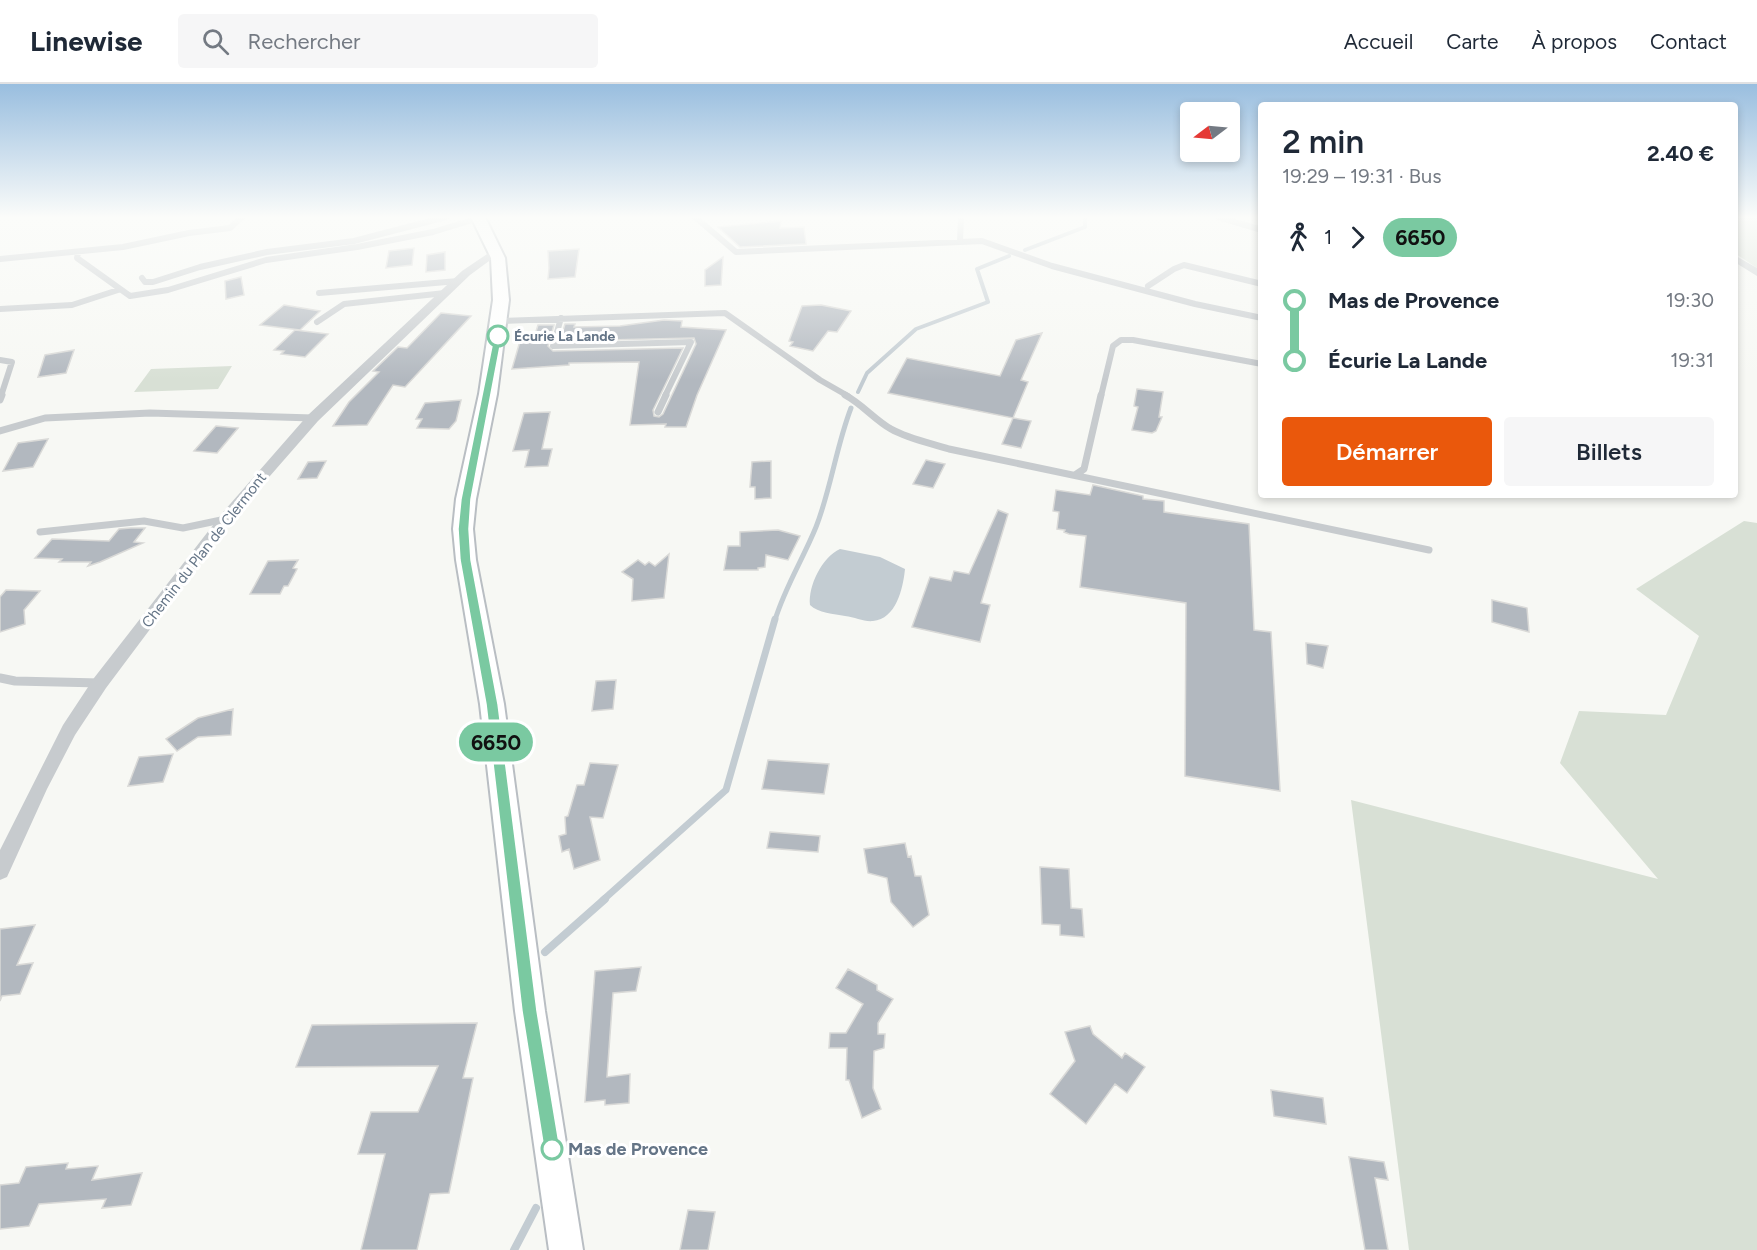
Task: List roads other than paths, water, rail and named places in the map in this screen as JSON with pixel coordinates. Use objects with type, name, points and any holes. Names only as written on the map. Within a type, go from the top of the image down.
[{"type":"street","points":[[462,277],[473,271]]},
{"type":"street","name":"Chemin du Plan de Clermont","points":[[0,871],[69,730],[100,683],[226,519],[313,418],[462,277],[473,271]]},
{"type":"street","points":[[498,271],[500,321],[488,394],[466,499],[464,539],[474,612],[492,704],[530,1011],[566,1250]]},
{"type":"lane","points":[[94,271],[118,290],[130,296],[142,295],[226,271]]},
{"type":"lane","points":[[142,278],[145,282],[153,282],[186,271]]},
{"type":"lane","points":[[1072,271],[1195,304],[1258,315]]},
{"type":"lane","points":[[1093,271],[1258,315]]},
{"type":"lane","points":[[1148,286],[1157,282],[1168,271]]},
{"type":"lane","points":[[1210,271],[1258,283]]},
{"type":"lane","points":[[319,293],[462,277]]},
{"type":"lane","points":[[0,309],[72,305],[118,290]]},
{"type":"lane","points":[[317,322],[344,304],[445,293]]},
{"type":"lane","points":[[500,321],[725,313],[820,380],[861,404],[889,428],[949,450],[1429,550]]},
{"type":"lane","points":[[561,318],[553,346],[691,342],[658,412]]},
{"type":"lane","points":[[1074,476],[1084,469],[1113,346],[1121,340],[1147,342],[1258,363]]},
{"type":"lane","points":[[0,360],[12,362],[0,400]]},
{"type":"lane","points":[[0,431],[45,418],[150,413],[313,418]]},
{"type":"lane","points":[[40,532],[144,521],[183,528],[226,519]]},
{"type":"lane","points":[[0,678],[15,681],[100,683]]},
{"type":"waterway","points":[[858,392],[867,373],[916,329],[988,302],[978,271]]},
{"type":"waterway","points":[[775,620],[821,513],[851,408]]},
{"type":"waterway","points":[[603,900],[726,790],[775,619]]},
{"type":"waterway","points":[[545,952],[605,899]]},
{"type":"waterway","points":[[514,1250],[536,1208]]},
{"type":"place","name":"Écurie La Lande","points":[[498,336]]},
{"type":"place","name":"Mas de Provence","points":[[552,1149]]}]
